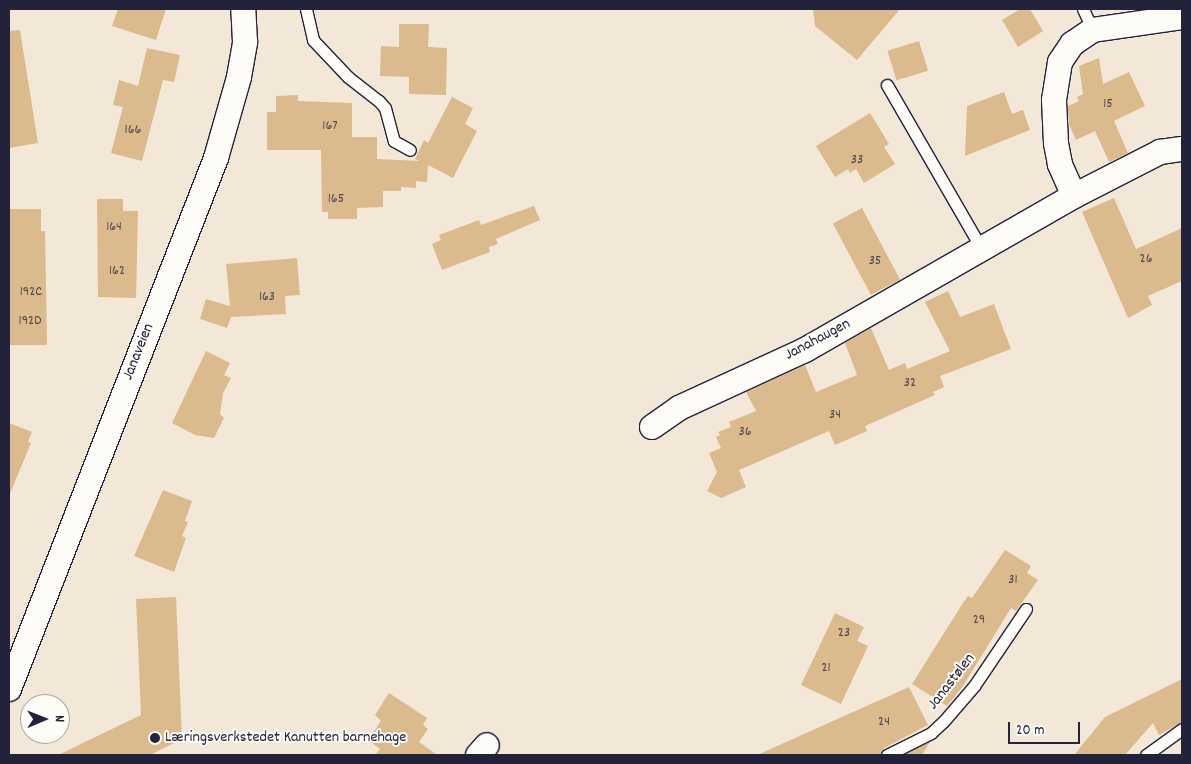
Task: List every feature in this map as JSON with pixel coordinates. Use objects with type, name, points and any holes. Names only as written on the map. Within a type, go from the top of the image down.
[{"type":"street","name":"Janaveien","points":[[9,689],[216,158],[239,77],[245,42],[243,9]]},
{"type":"street","points":[[1074,196],[1060,164],[1056,142],[1055,92],[1060,62],[1088,19],[1182,17]]},
{"type":"street","name":"Janahaugen","points":[[652,427],[679,408],[804,350],[1074,196],[1160,152],[1182,149]]},
{"type":"lane","points":[[306,9],[312,40],[348,77],[379,101],[385,108],[394,141],[410,150]]},
{"type":"lane","points":[[887,85],[982,248]]},
{"type":"lane","name":"Janastølen","points":[[887,755],[931,733],[943,722],[974,686],[1026,609]]},
{"type":"lane","points":[[1146,755],[1182,729]]},
{"type":"building","points":[[118,9],[166,9],[156,40],[112,26]]},
{"type":"building","points":[[813,9],[900,9],[857,60],[815,26]]},
{"type":"building","points":[[1020,9],[1030,9],[1043,31],[1018,47],[1002,20]]},
{"type":"building","points":[[399,24],[429,24],[428,47],[447,48],[446,95],[409,94],[409,77],[380,76],[381,46],[399,47]]},
{"type":"building","points":[[20,30],[38,143],[9,148],[9,31]]},
{"type":"building","points":[[919,41],[928,71],[897,80],[887,51]]},
{"type":"building","points":[[147,48],[180,55],[174,82],[163,80],[142,161],[111,153],[123,107],[113,105],[119,80],[138,86]]},
{"type":"building","points":[[1099,58],[1103,84],[1129,72],[1145,106],[1114,121],[1128,153],[1109,162],[1095,131],[1076,140],[1069,124],[1068,106],[1079,101],[1077,97],[1083,94],[1079,66]]},
{"type":"building","points":[[1004,92],[1012,114],[1023,110],[1030,130],[965,156],[967,106]]},
{"type":"building","points":[[298,95],[298,101],[352,103],[352,137],[377,137],[377,159],[420,161],[415,159],[424,140],[428,143],[452,97],[473,108],[465,124],[477,131],[453,178],[428,165],[427,182],[416,181],[416,188],[401,187],[401,191],[383,191],[383,207],[357,208],[357,219],[328,219],[328,212],[322,212],[321,150],[267,150],[267,112],[276,112],[276,96]]},
{"type":"building","points":[[870,113],[889,144],[884,147],[895,164],[864,183],[856,169],[850,173],[848,169],[835,177],[816,146]]},
{"type":"building","points":[[1114,198],[1136,249],[1182,228],[1182,281],[1148,296],[1152,305],[1128,318],[1082,212]]},
{"type":"building","points":[[97,199],[123,199],[123,211],[138,211],[136,298],[98,297]]},
{"type":"building","points":[[534,206],[540,220],[496,239],[498,244],[489,247],[490,252],[442,270],[432,244],[441,240],[439,235],[479,220],[481,225]]},
{"type":"building","points":[[862,208],[900,280],[871,295],[833,223]]},
{"type":"building","points":[[9,209],[41,209],[41,231],[45,231],[47,345],[9,345]]},
{"type":"building","points":[[297,258],[300,295],[285,296],[286,314],[231,317],[227,328],[200,319],[206,299],[230,306],[226,264]]},
{"type":"building","points":[[948,291],[960,317],[994,304],[1011,349],[940,376],[944,387],[933,392],[935,395],[865,426],[867,431],[835,445],[829,431],[739,470],[746,487],[721,498],[707,491],[717,472],[709,453],[721,448],[716,437],[720,435],[718,432],[731,427],[729,422],[756,411],[746,392],[805,365],[816,392],[857,375],[845,343],[871,328],[889,370],[905,363],[907,369],[950,351],[925,302]]},
{"type":"building","points":[[206,351],[230,363],[224,375],[231,378],[223,393],[220,414],[224,418],[214,438],[195,435],[172,423]]},
{"type":"building","points":[[9,423],[32,432],[28,442],[31,443],[9,496]]},
{"type":"building","points":[[163,490],[192,501],[185,521],[188,522],[182,536],[186,538],[174,572],[134,556]]},
{"type":"building","points":[[1005,550],[1031,566],[1027,573],[1038,580],[1016,611],[1011,608],[963,686],[947,706],[912,684],[963,603],[968,596],[972,598]]},
{"type":"building","points":[[176,597],[182,739],[150,755],[58,755],[141,715],[136,599]]},
{"type":"building","points":[[835,613],[864,627],[857,641],[868,646],[841,704],[801,685]]},
{"type":"building","points":[[1182,679],[1182,722],[1159,735],[1153,723],[1125,755],[1074,755],[1105,717]]},
{"type":"building","points":[[909,687],[928,725],[884,748],[880,755],[757,755]]},
{"type":"building","points":[[389,693],[427,718],[423,725],[428,729],[419,742],[437,755],[375,755],[380,749],[368,740],[381,721],[375,715]]},
{"type":"building","points":[[930,742],[922,755],[903,755]]},
{"type":"place","name":"Læringsverkstedet Kanutten barnehage","points":[[155,738]]}]
